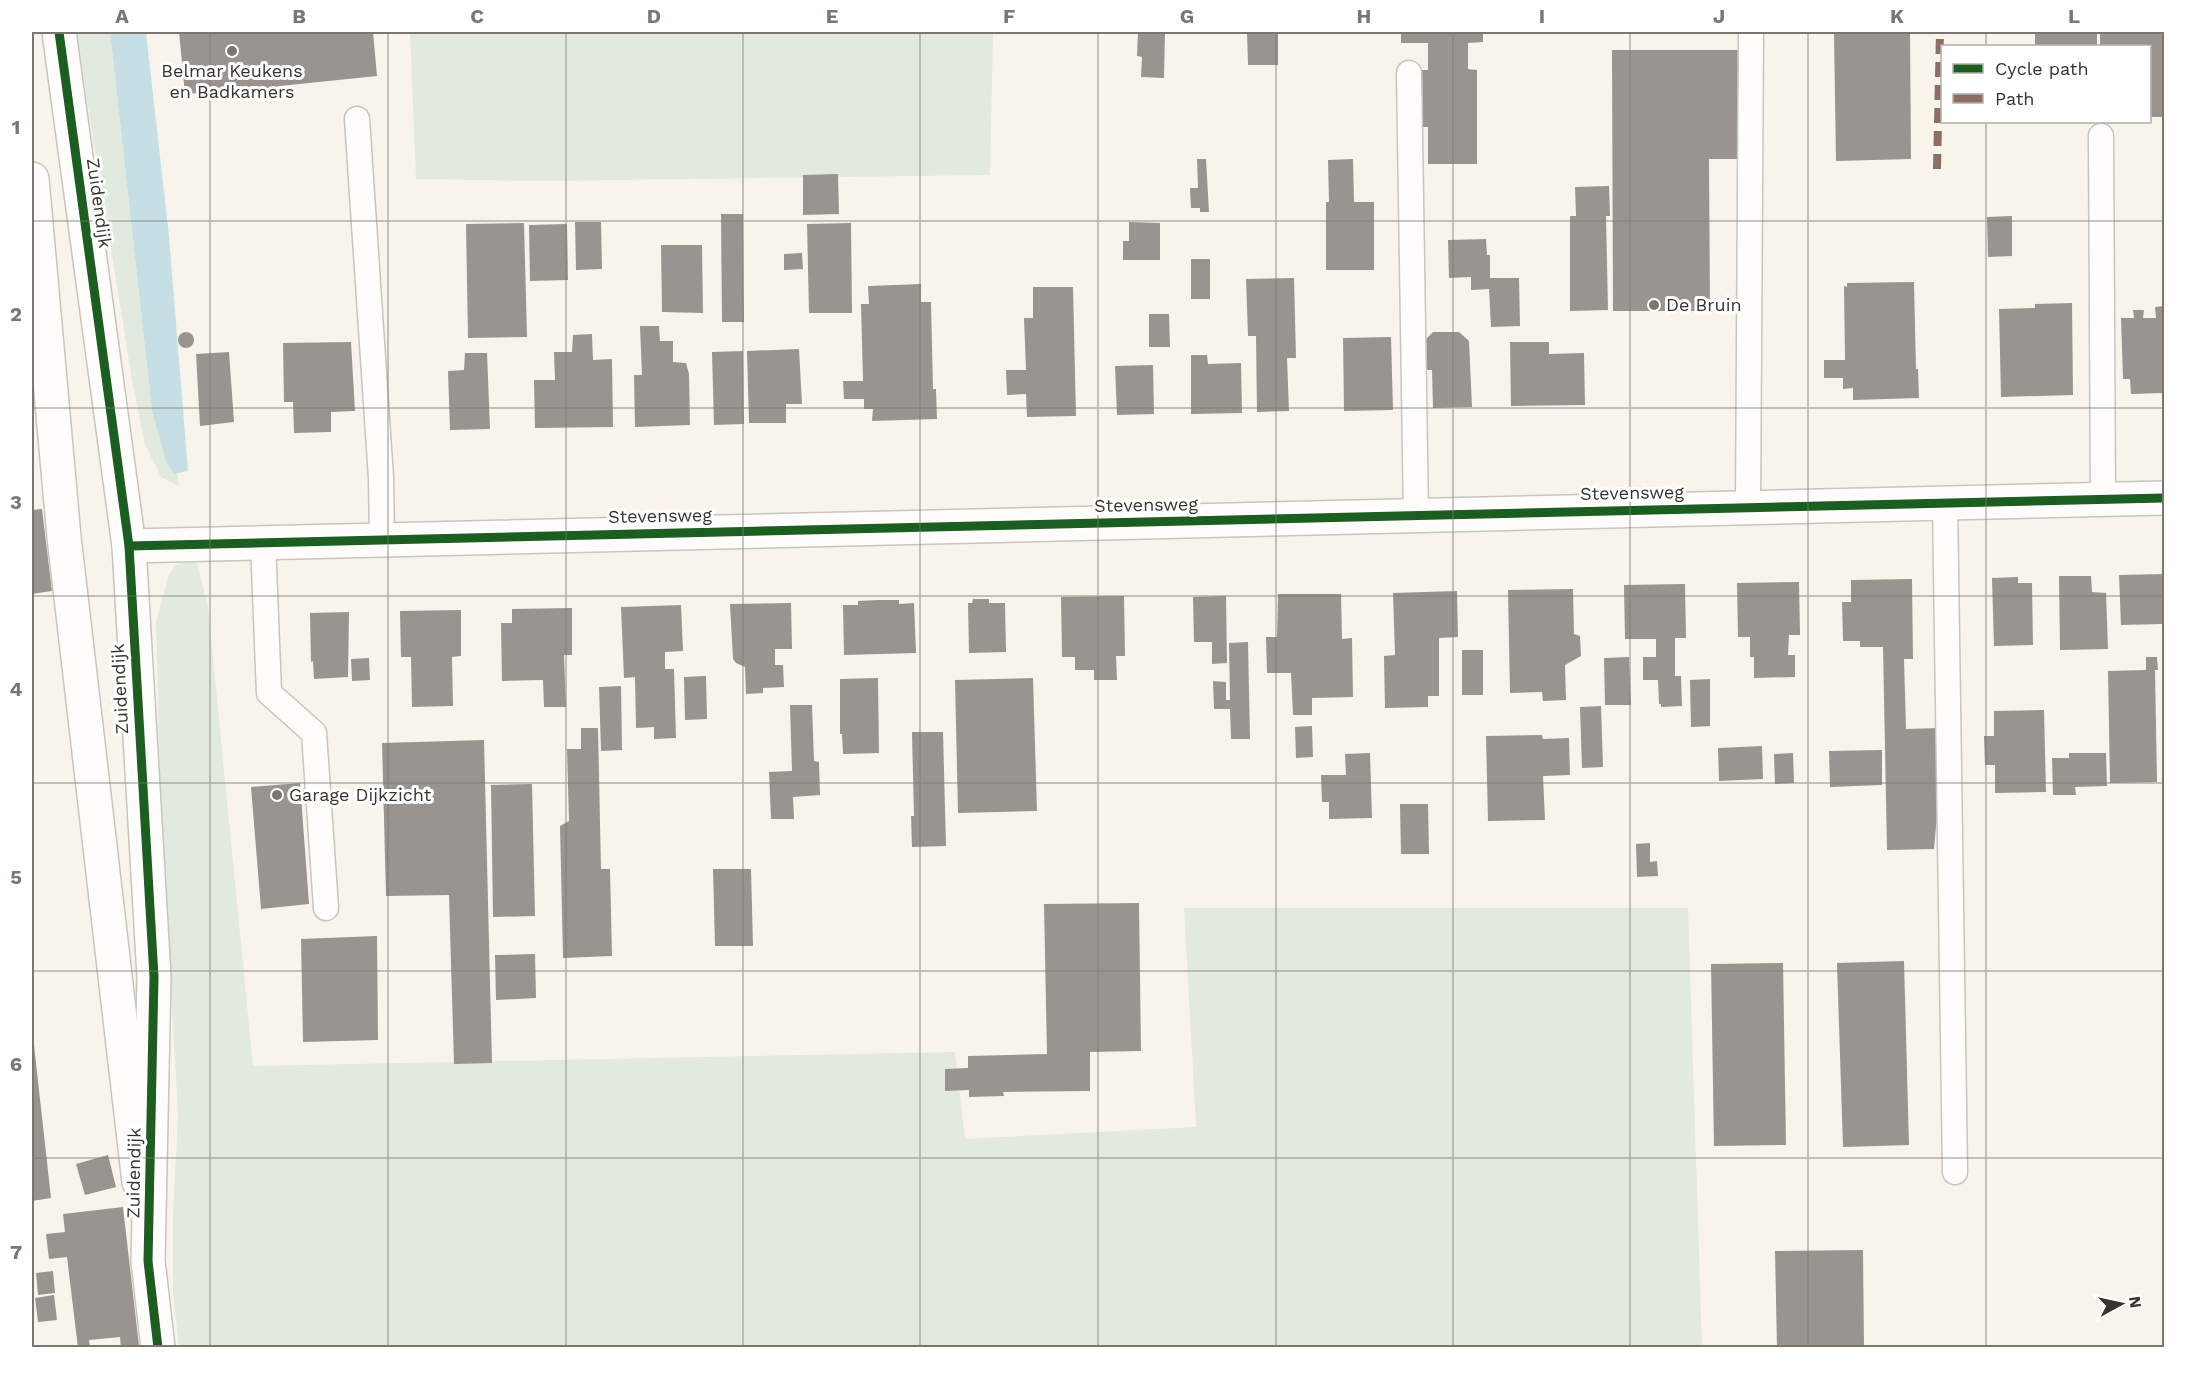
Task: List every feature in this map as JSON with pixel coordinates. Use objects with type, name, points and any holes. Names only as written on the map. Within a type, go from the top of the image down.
[{"type":"street","name":"Zuidendijk","points":[[59,32],[129,546],[154,977],[148,1261]]},
{"type":"street","name":"Zuidendijk","points":[[32,179],[64,537],[158,1347]]},
{"type":"street","name":"Stevensweg","points":[[129,546],[382,538],[2164,498]]},
{"type":"lane","points":[[1748,507],[1751,32]]},
{"type":"lane","points":[[1409,73],[1416,515]]},
{"type":"lane","points":[[357,119],[381,478],[382,538]]},
{"type":"lane","points":[[2101,136],[2103,499]]},
{"type":"lane","points":[[1945,502],[1955,1172]]},
{"type":"lane","points":[[263,542],[269,693],[314,733],[326,908]]},
{"type":"shaded area","points":[[76,32],[110,32],[152,411],[166,462],[177,473],[179,486],[161,477],[145,445],[132,380]]},
{"type":"shaded area","points":[[410,32],[993,32],[990,175],[544,181],[416,179]]},
{"type":"shaded area","points":[[196,559],[208,607],[253,1066],[955,1052],[965,1139],[1196,1127],[1184,908],[1688,908],[1702,1347],[179,1347],[173,1294],[173,1214],[178,1115],[160,784],[156,622],[169,574],[176,565]]},
{"type":"water","points":[[110,32],[146,32],[169,236],[188,471],[174,474],[166,462],[152,411]]},
{"type":"building","points":[[179,32],[373,32],[377,76],[280,86],[266,102],[251,89],[185,94]]},
{"type":"building","points":[[1138,32],[1165,32],[1164,78],[1141,77],[1142,57],[1137,56]]},
{"type":"building","points":[[1247,32],[1278,32],[1278,65],[1248,65]]},
{"type":"building","points":[[1401,32],[1483,32],[1483,42],[1468,43],[1468,69],[1477,70],[1477,164],[1428,164],[1428,127],[1419,127],[1419,70],[1428,70],[1428,43],[1401,43]]},
{"type":"building","points":[[1834,32],[1910,32],[1911,159],[1836,161]]},
{"type":"building","points":[[2035,32],[2097,32],[2097,45],[2035,45]]},
{"type":"building","points":[[2100,32],[2164,32],[2164,117],[2151,117],[2151,45],[2100,45]]},
{"type":"building","points":[[1612,50],[1740,50],[1740,159],[1709,159],[1710,311],[1613,311]]},
{"type":"building","points":[[1197,159],[1206,159],[1209,212],[1200,212],[1200,208],[1191,208],[1190,188],[1198,188]]},
{"type":"building","points":[[1353,159],[1354,202],[1374,202],[1374,270],[1326,270],[1328,160]]},
{"type":"building","points":[[838,174],[839,214],[803,215],[803,175]]},
{"type":"building","points":[[1609,186],[1610,216],[1606,216],[1608,310],[1570,311],[1570,216],[1576,216],[1575,187]]},
{"type":"building","points":[[721,214],[743,214],[744,322],[722,322]]},
{"type":"building","points":[[2012,216],[2012,256],[1988,257],[1987,217]]},
{"type":"building","points":[[575,222],[601,222],[602,269],[576,270]]},
{"type":"building","points":[[1129,222],[1160,223],[1160,260],[1123,260],[1123,241],[1129,241]]},
{"type":"building","points":[[524,223],[527,337],[468,338],[466,224]]},
{"type":"building","points":[[851,223],[852,313],[809,313],[807,224]]},
{"type":"building","points":[[567,224],[568,280],[530,281],[529,225]]},
{"type":"building","points":[[1486,239],[1487,255],[1490,255],[1490,278],[1519,278],[1520,326],[1491,327],[1489,289],[1471,290],[1471,277],[1449,278],[1448,240]]},
{"type":"building","points":[[661,245],[702,245],[703,313],[662,312]]},
{"type":"building","points":[[802,253],[803,269],[784,270],[784,254]]},
{"type":"building","points":[[1191,259],[1210,259],[1210,299],[1191,299]]},
{"type":"building","points":[[1294,278],[1296,358],[1287,358],[1289,411],[1257,412],[1256,336],[1248,336],[1246,279]]},
{"type":"building","points":[[1914,282],[1919,398],[1853,400],[1853,388],[1843,389],[1843,378],[1824,378],[1824,360],[1845,360],[1844,286],[1847,287],[1847,283]]},
{"type":"building","points":[[921,284],[921,302],[931,302],[933,389],[936,389],[937,419],[872,421],[873,409],[864,409],[864,399],[844,399],[843,381],[863,381],[861,304],[869,304],[868,286]]},
{"type":"building","points":[[1033,287],[1073,287],[1076,416],[1027,417],[1026,394],[1007,395],[1006,370],[1026,370],[1024,318],[1033,318]]},
{"type":"building","points":[[2072,303],[2073,395],[2001,397],[1999,309],[2035,308],[2035,304]]},
{"type":"building","points":[[2164,306],[2164,393],[2131,394],[2130,379],[2123,379],[2121,318],[2134,318],[2133,310],[2144,310],[2143,318],[2156,318],[2155,307]]},
{"type":"building","points":[[1149,314],[1169,314],[1170,347],[1149,347]]},
{"type":"building","points":[[640,326],[659,326],[660,341],[673,341],[673,362],[686,363],[689,374],[690,425],[635,427],[634,375],[642,375]]},
{"type":"building","points":[[186,332],[192,334],[194,340],[192,346],[186,348],[180,346],[178,340],[180,334]]},
{"type":"building","points":[[1433,332],[1459,332],[1469,341],[1472,407],[1433,408],[1432,370],[1423,366],[1423,342]]},
{"type":"building","points":[[592,334],[593,360],[612,359],[613,427],[535,428],[534,380],[555,380],[554,352],[572,352],[573,335]]},
{"type":"building","points":[[1391,337],[1393,410],[1344,411],[1343,338]]},
{"type":"building","points":[[351,342],[355,411],[331,412],[331,432],[294,433],[293,402],[284,402],[283,343]]},
{"type":"building","points":[[1510,342],[1549,342],[1549,354],[1584,353],[1585,405],[1511,406]]},
{"type":"building","points":[[799,349],[802,404],[786,404],[786,423],[749,423],[747,351]]},
{"type":"building","points":[[743,351],[744,424],[714,425],[712,352]]},
{"type":"building","points":[[229,352],[234,422],[200,426],[196,354]]},
{"type":"building","points":[[465,353],[487,353],[490,429],[450,430],[448,371],[464,370]]},
{"type":"building","points":[[1191,355],[1207,355],[1208,364],[1241,363],[1242,413],[1191,414]]},
{"type":"building","points":[[1153,365],[1154,414],[1117,415],[1115,366]]},
{"type":"building","points":[[42,509],[52,591],[32,594],[32,510]]},
{"type":"building","points":[[2164,574],[2164,624],[2121,625],[2119,575]]},
{"type":"building","points":[[2059,576],[2091,576],[2092,592],[2106,593],[2108,649],[2060,650]]},
{"type":"building","points":[[2018,577],[2018,583],[2032,583],[2033,645],[1994,646],[1992,578]]},
{"type":"building","points":[[1912,579],[1913,659],[1904,659],[1906,729],[1941,728],[1942,759],[1934,849],[1887,850],[1883,647],[1860,647],[1860,641],[1843,641],[1842,602],[1851,602],[1851,580]]},
{"type":"building","points":[[1799,582],[1800,635],[1789,635],[1788,655],[1795,655],[1795,677],[1754,678],[1754,657],[1750,657],[1750,637],[1738,637],[1737,583]]},
{"type":"building","points":[[1685,584],[1686,638],[1675,638],[1675,676],[1681,676],[1682,706],[1661,707],[1658,680],[1643,680],[1643,657],[1656,657],[1656,639],[1625,639],[1624,585]]},
{"type":"building","points":[[1573,589],[1574,634],[1580,636],[1581,656],[1565,665],[1566,700],[1543,701],[1542,692],[1510,693],[1508,590]]},
{"type":"building","points":[[1457,591],[1458,637],[1439,638],[1439,696],[1428,696],[1428,707],[1385,708],[1384,656],[1395,655],[1393,593]]},
{"type":"building","points":[[1278,594],[1341,594],[1342,639],[1352,638],[1353,697],[1312,698],[1312,715],[1293,715],[1291,673],[1267,673],[1266,637],[1277,637]]},
{"type":"building","points":[[1124,596],[1125,656],[1116,656],[1117,680],[1094,680],[1094,670],[1075,670],[1075,657],[1062,657],[1061,597]]},
{"type":"building","points":[[1226,596],[1227,663],[1212,664],[1212,642],[1194,642],[1193,597]]},
{"type":"building","points":[[973,599],[989,599],[989,603],[1005,603],[1006,652],[969,653],[968,603],[972,603]]},
{"type":"building","points":[[899,600],[899,604],[914,603],[916,653],[844,655],[843,605],[858,605],[858,601]]},
{"type":"building","points":[[791,603],[792,649],[775,649],[775,665],[783,665],[784,687],[763,688],[763,693],[746,694],[745,667],[733,659],[730,604]]},
{"type":"building","points":[[681,605],[683,651],[665,652],[665,669],[674,669],[676,738],[654,739],[654,727],[636,728],[635,677],[624,678],[621,607]]},
{"type":"building","points":[[572,608],[572,655],[564,655],[566,707],[544,707],[543,680],[502,681],[501,623],[512,623],[512,609]]},
{"type":"building","points":[[461,610],[461,656],[452,657],[453,706],[412,707],[411,657],[401,657],[400,611]]},
{"type":"building","points":[[349,612],[348,677],[314,679],[313,661],[311,662],[310,613]]},
{"type":"building","points":[[1248,642],[1250,739],[1231,739],[1230,709],[1214,709],[1213,681],[1226,682],[1226,700],[1230,700],[1229,643]]},
{"type":"building","points":[[1462,650],[1483,650],[1483,695],[1462,695]]},
{"type":"building","points":[[1629,657],[1631,705],[1605,705],[1604,658]]},
{"type":"building","points":[[2146,657],[2157,657],[2158,670],[2155,670],[2157,782],[2110,783],[2108,671],[2146,670]]},
{"type":"building","points":[[369,658],[370,680],[352,681],[351,659]]},
{"type":"building","points":[[706,676],[707,719],[685,720],[684,677]]},
{"type":"building","points":[[878,678],[879,753],[843,754],[842,734],[840,734],[840,679]]},
{"type":"building","points":[[1033,678],[1037,811],[958,813],[955,680]]},
{"type":"building","points":[[1710,679],[1710,726],[1691,727],[1690,680]]},
{"type":"building","points":[[621,686],[622,750],[601,751],[599,687]]},
{"type":"building","points":[[790,705],[812,705],[814,761],[819,762],[820,795],[793,797],[794,819],[771,819],[769,772],[792,771]]},
{"type":"building","points":[[1601,706],[1603,767],[1582,768],[1580,707]]},
{"type":"building","points":[[2044,710],[2046,792],[1995,793],[1995,765],[1985,765],[1984,736],[1994,736],[1994,711]]},
{"type":"building","points":[[1312,726],[1313,757],[1296,758],[1295,727]]},
{"type":"building","points":[[581,728],[598,728],[601,869],[610,869],[612,956],[563,958],[560,826],[569,821],[567,749],[581,749]]},
{"type":"building","points":[[912,732],[943,732],[946,846],[912,847],[911,816],[914,816]]},
{"type":"building","points":[[1542,735],[1543,739],[1569,738],[1570,775],[1543,776],[1545,820],[1488,821],[1486,736]]},
{"type":"building","points":[[484,740],[492,1063],[454,1064],[449,895],[386,896],[382,743]]},
{"type":"building","points":[[1762,746],[1763,779],[1719,781],[1718,748]]},
{"type":"building","points":[[1882,750],[1882,785],[1830,787],[1829,751]]},
{"type":"building","points":[[1370,753],[1372,818],[1329,819],[1329,802],[1322,802],[1321,775],[1346,775],[1345,754]]},
{"type":"building","points":[[1793,753],[1794,783],[1775,784],[1774,754]]},
{"type":"building","points":[[2069,753],[2106,753],[2107,786],[2075,787],[2076,795],[2053,795],[2052,758],[2069,758]]},
{"type":"building","points":[[300,783],[309,904],[261,909],[251,787]]},
{"type":"building","points":[[532,784],[535,916],[493,917],[491,785]]},
{"type":"building","points":[[1400,804],[1428,804],[1429,854],[1401,854]]},
{"type":"building","points":[[1650,843],[1650,862],[1657,861],[1658,876],[1637,877],[1636,844]]},
{"type":"building","points":[[713,869],[751,869],[753,946],[715,946]]},
{"type":"building","points":[[1139,903],[1141,1051],[1090,1052],[1090,1091],[1003,1092],[1004,1096],[969,1097],[969,1090],[945,1091],[945,1069],[968,1068],[968,1056],[1047,1054],[1044,904]]},
{"type":"building","points":[[377,936],[378,1040],[303,1042],[301,939]]},
{"type":"building","points":[[535,954],[536,998],[496,1000],[495,955]]},
{"type":"building","points":[[1904,961],[1909,1145],[1843,1147],[1837,963]]},
{"type":"building","points":[[1783,963],[1786,1145],[1714,1146],[1711,964]]},
{"type":"building","points":[[32,1036],[51,1198],[32,1201]]},
{"type":"building","points":[[108,1155],[116,1187],[85,1195],[76,1164]]},
{"type":"building","points":[[123,1207],[139,1346],[121,1348],[120,1337],[89,1340],[90,1348],[78,1348],[67,1257],[49,1259],[46,1234],[65,1232],[63,1214]]},
{"type":"building","points":[[1863,1250],[1864,1348],[1777,1348],[1775,1251]]},
{"type":"building","points":[[53,1271],[55,1293],[38,1295],[36,1273]]},
{"type":"building","points":[[54,1295],[57,1320],[38,1322],[35,1298]]},
{"type":"marked path","points":[[1937,169],[1940,32]]},
{"type":"cycle path","points":[[59,32],[129,546],[154,977],[148,1261],[158,1348]]},
{"type":"cycle path","points":[[129,546],[2164,498]]},
{"type":"place","name":"Belmar Keukens en Badkamers","points":[[232,51]]},
{"type":"place","name":"De Bruin","points":[[1654,305]]},
{"type":"place","name":"Garage Dijkzicht","points":[[277,795]]}]
